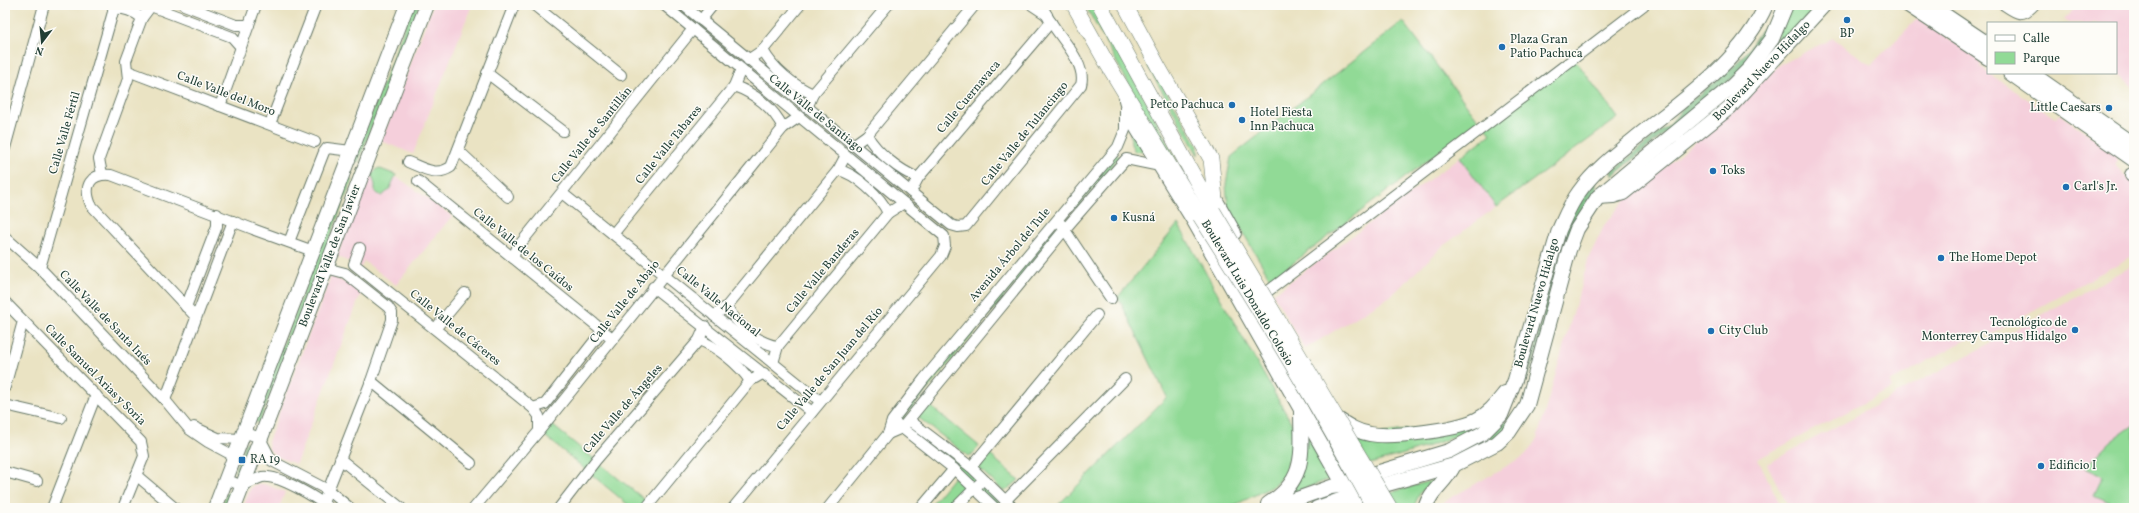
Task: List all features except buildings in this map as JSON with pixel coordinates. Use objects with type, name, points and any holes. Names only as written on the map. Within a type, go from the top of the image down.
[{"type":"main road","name":"Boulevard Luis Donaldo Colosio","points":[[1074,5],[1117,79],[1209,208],[1248,291],[1326,422],[1374,508]]},
{"type":"main road","points":[[1125,5],[1158,68],[1211,159],[1209,208]]},
{"type":"main road","name":"Boulevard Luis Donaldo Colosio","points":[[1105,9],[1209,208],[1390,508]]},
{"type":"street","points":[[5,148],[44,5]]},
{"type":"street","points":[[220,106],[240,46],[256,5]]},
{"type":"street","points":[[270,124],[316,5]]},
{"type":"street","name":"Boulevard Valle de San Javier","points":[[215,508],[407,5]]},
{"type":"street","name":"Boulevard Valle de San Javier","points":[[234,508],[427,5]]},
{"type":"street","points":[[408,162],[435,172],[444,172],[451,167],[514,5]]},
{"type":"street","points":[[534,5],[621,74]]},
{"type":"street","name":"Calle Valle de Santiago","points":[[664,5],[944,236],[945,246]]},
{"type":"street","name":"Calle Valle de Santiago","points":[[683,5],[778,85],[883,168],[951,225],[958,227]]},
{"type":"street","points":[[701,20],[713,5]]},
{"type":"street","points":[[748,60],[763,50],[800,5]]},
{"type":"street","points":[[807,108],[813,94],[888,5]]},
{"type":"street","points":[[853,145],[867,135],[975,5]]},
{"type":"street","points":[[1032,5],[1049,19]]},
{"type":"street","name":"Calle Valle de Tulancingo","points":[[958,227],[966,226],[1081,85],[1082,73],[1068,45],[1049,19],[1042,5]]},
{"type":"street","points":[[1267,292],[1644,5]]},
{"type":"street","name":"Boulevard Nuevo Hidalgo","points":[[1353,492],[1370,475],[1449,451],[1483,433],[1501,415],[1515,380],[1559,230],[1568,208],[1579,191],[1604,165],[1719,69],[1742,47],[1759,21],[1766,5]]},
{"type":"street","name":"Boulevard Nuevo Hidalgo","points":[[1759,21],[1777,5]]},
{"type":"street","name":"Boulevard Nuevo Hidalgo","points":[[1317,508],[1353,492],[1377,487],[1454,465],[1497,443],[1518,420],[1527,405],[1569,250],[1577,230],[1598,197],[1732,86],[1755,72],[1772,39],[1786,5]]},
{"type":"street","name":"Boulevard Nuevo Hidalgo","points":[[1598,197],[1613,196],[1626,190],[1721,115],[1755,72],[1824,5]]},
{"type":"street","points":[[1908,5],[1987,57]]},
{"type":"street","points":[[1930,5],[1987,43]]},
{"type":"street","points":[[2004,5],[2016,13],[2022,14],[2028,12],[2034,5]]},
{"type":"street","points":[[102,174],[99,159],[128,80],[126,61],[142,18],[150,6],[196,22],[232,37],[240,46]]},
{"type":"street","points":[[114,7],[136,13],[142,18]]},
{"type":"street","name":"Calle Valle Fértil","points":[[40,268],[114,7]]},
{"type":"street","points":[[191,7],[236,25],[249,25]]},
{"type":"street","points":[[191,7],[196,22]]},
{"type":"street","name":"Calle Cuernavaca","points":[[911,192],[918,178],[1049,19]]},
{"type":"street","name":"Calle Valle de Santillán","points":[[513,258],[517,248],[693,29]]},
{"type":"street","points":[[763,50],[768,61],[801,89],[813,94]]},
{"type":"street","name":"Calle Valle Tabares","points":[[613,234],[734,86],[742,69]]},
{"type":"street","name":"Calle Valle del Moro","points":[[128,71],[315,142]]},
{"type":"street","points":[[488,73],[562,131]]},
{"type":"street","points":[[2011,74],[2134,160]]},
{"type":"street","points":[[2032,74],[2134,145]]},
{"type":"street","name":"Boulevard Luis Donaldo Colosio","points":[[1117,79],[1132,120],[1194,221],[1304,413],[1353,492]]},
{"type":"street","points":[[771,93],[778,85]]},
{"type":"street","points":[[734,86],[747,91],[777,115],[783,128]]},
{"type":"street","points":[[1721,115],[1732,86]]},
{"type":"street","name":"Avenida Árbol del Tule","points":[[892,421],[924,379],[1056,219],[1118,147],[1125,130],[1125,98]]},
{"type":"street","name":"Calle Valle de Abajo","points":[[474,508],[539,431],[653,287],[783,128],[799,117]]},
{"type":"street","points":[[867,135],[873,145],[907,173],[918,178]]},
{"type":"street","points":[[1118,147],[1126,159],[1160,166]]},
{"type":"street","points":[[289,242],[324,152],[327,148],[351,151]]},
{"type":"street","points":[[458,150],[508,198]]},
{"type":"street","points":[[714,316],[727,306],[838,170],[846,155]]},
{"type":"street","name":"Avenida Árbol del Tule","points":[[902,428],[1065,229],[1126,159]]},
{"type":"street","points":[[1604,165],[1604,173],[1613,184],[1621,190],[1626,190]]},
{"type":"street","points":[[875,178],[883,168]]},
{"type":"street","points":[[838,170],[848,172],[884,202],[888,212]]},
{"type":"street","points":[[196,317],[91,205],[88,196],[88,186],[94,177],[102,174],[111,175],[313,251]]},
{"type":"street","name":"Calle Valle de los Caídos","points":[[418,181],[612,338]]},
{"type":"street","name":"Calle Valle Nacional","points":[[562,193],[820,401]]},
{"type":"street","name":"Calle Valle Banderas","points":[[773,363],[778,346],[888,212],[904,203]]},
{"type":"street","points":[[1066,208],[1075,218]]},
{"type":"street","name":"Boulevard Luis Donaldo Colosio","points":[[1209,208],[1267,292],[1333,412],[1377,487],[1393,508]]},
{"type":"street","points":[[186,307],[217,226],[217,214]]},
{"type":"street","points":[[1056,219],[1065,229],[1111,299]]},
{"type":"street","points":[[165,400],[233,221]]},
{"type":"street","name":"Calle Valle de Santa Inés","points":[[5,237],[40,268],[198,436],[234,456]]},
{"type":"street","name":"Calle Valle de San Juan del Río","points":[[733,508],[941,256],[945,246]]},
{"type":"street","name":"Calle Valle de Cáceres","points":[[360,248],[354,264],[533,408]]},
{"type":"street","points":[[226,479],[242,486],[263,477],[274,478],[310,494],[324,506],[328,490],[371,381],[392,320],[392,313],[388,307],[345,274],[326,268]]},
{"type":"street","points":[[653,287],[705,326],[812,412]]},
{"type":"street","points":[[435,329],[465,293]]},
{"type":"street","name":"Calle Samuel Arias y Soria","points":[[5,302],[141,442],[144,456],[123,508]]},
{"type":"street","points":[[727,306],[732,317],[766,345],[778,346]]},
{"type":"street","points":[[971,466],[1097,315]]},
{"type":"street","points":[[5,387],[23,321]]},
{"type":"street","name":"Calle Valle de Ángeles","points":[[559,508],[596,460],[699,340],[705,326]]},
{"type":"street","name":"Calle Valle de Abajo","points":[[533,408],[545,404],[603,330]]},
{"type":"street","points":[[735,350],[743,339]]},
{"type":"street","points":[[699,340],[710,344],[745,373],[750,381]]},
{"type":"street","points":[[646,508],[750,381],[764,373]]},
{"type":"street","points":[[1005,501],[1125,379]]},
{"type":"street","points":[[1333,412],[1356,430],[1371,434],[1405,434],[1463,426],[1477,420],[1489,411],[1515,380]]},
{"type":"street","points":[[1515,380],[1518,420]]},
{"type":"street","points":[[371,381],[471,463]]},
{"type":"street","points":[[52,508],[96,395]]},
{"type":"street","points":[[5,405],[61,418]]},
{"type":"street","points":[[533,408],[539,416],[539,431]]},
{"type":"street","points":[[1322,430],[1332,423],[1333,412]]},
{"type":"street","points":[[1304,413],[1317,428],[1322,430],[1330,437],[1353,492],[1369,508]]},
{"type":"street","points":[[1261,508],[1284,492],[1296,477],[1301,460],[1304,413]]},
{"type":"street","name":"Calle Valle de Santa Inés","points":[[183,420],[218,438],[242,435],[260,438]]},
{"type":"street","points":[[909,420],[971,466],[983,480],[1013,508]]},
{"type":"street","points":[[828,508],[888,434],[892,421],[954,469],[995,508]]},
{"type":"street","points":[[888,434],[902,428]]},
{"type":"street","points":[[260,438],[268,455],[276,464],[328,490],[350,508]]},
{"type":"street","points":[[935,454],[942,445]]},
{"type":"street","points":[[340,459],[401,508]]},
{"type":"street","points":[[1425,508],[1433,492],[1448,478],[1454,465]]},
{"type":"street","points":[[921,508],[954,469]]},
{"type":"street","points":[[5,472],[37,481]]},
{"type":"street","points":[[136,475],[175,508]]},
{"type":"street","points":[[955,508],[983,480]]},
{"type":"street","name":"Boulevard Nuevo Hidalgo","points":[[1271,508],[1331,487],[1353,492]]},
{"type":"shaded area","points":[[433,5],[472,5],[413,154],[381,141]]},
{"type":"shaded area","points":[[2077,5],[2134,5],[2134,88],[2117,72],[2117,22],[2068,22],[2064,19]]},
{"type":"shaded area","points":[[1918,18],[1979,59],[1981,68],[1987,72],[1987,74],[1990,74],[2056,118],[2059,114],[2115,152],[2117,159],[2115,166],[2130,180],[2134,180],[2134,255],[1989,335],[1980,332],[1890,382],[1892,388],[1758,459],[1782,508],[1433,508],[1526,455],[1537,439],[1589,257],[1605,224],[1623,202],[1725,117],[1778,66],[1833,38],[1871,65]]},
{"type":"shaded area","points":[[1460,157],[1496,207],[1443,246],[1392,295],[1305,349],[1273,294]]},
{"type":"shaded area","points":[[371,169],[400,179],[452,216],[396,285],[364,261],[361,268],[337,256]]},
{"type":"shaded area","name":"Tecnológico de Monterrey Campus Hidalgo","points":[[2134,265],[2134,508],[1789,508],[1767,464]]},
{"type":"shaded area","points":[[331,276],[352,286],[361,293],[296,464],[276,456],[269,449],[268,442]]},
{"type":"shaded area","points":[[264,484],[285,492],[279,508],[243,508],[250,489],[254,485]]},
{"type":"green space","points":[[413,5],[419,5],[358,162],[354,160]]},
{"type":"green space","points":[[1085,5],[1092,5],[1147,103],[1192,191],[1141,106]]},
{"type":"green space","points":[[1792,5],[1820,5],[1771,55],[1769,52]]},
{"type":"green space","points":[[1780,10],[1772,30],[1740,72],[1613,176],[1612,171],[1669,125],[1683,108],[1735,65],[1749,49],[1760,31]]},
{"type":"green space","points":[[1403,21],[1479,121],[1271,280],[1228,207],[1226,184],[1231,157]]},
{"type":"green space","points":[[1141,48],[1198,146],[1198,155],[1150,70]]},
{"type":"green space","points":[[1574,58],[1618,118],[1496,207],[1460,157],[1491,134],[1485,126]]},
{"type":"green space","points":[[1130,125],[1146,150],[1135,152],[1131,144]]},
{"type":"green space","points":[[1116,154],[1119,157],[1075,210],[1072,207]]},
{"type":"green space","points":[[378,168],[396,175],[389,190],[382,196],[375,191],[372,174]]},
{"type":"green space","points":[[347,178],[352,180],[259,423],[254,421]]},
{"type":"green space","points":[[1596,180],[1596,187],[1599,191],[1589,202],[1525,385],[1543,315],[1547,285],[1570,213]]},
{"type":"green space","points":[[1178,224],[1292,424],[1294,443],[1284,476],[1273,486],[1229,508],[1055,508],[1167,397],[1118,297]]},
{"type":"green space","points":[[1053,228],[1058,232],[902,420],[898,418]]},
{"type":"green space","points":[[928,404],[979,446],[972,455],[968,456],[919,418],[918,414]]},
{"type":"green space","points":[[1490,418],[1447,439],[1370,464],[1351,433],[1363,436]]},
{"type":"green space","points":[[547,421],[655,508],[632,508],[539,431]]},
{"type":"green space","points":[[1505,421],[1511,425],[1489,443],[1466,454],[1386,480],[1470,450],[1487,440]]},
{"type":"green space","points":[[910,424],[967,469],[1005,508],[1000,508],[907,427]]},
{"type":"green space","points":[[2134,425],[2134,508],[2122,508],[2094,495],[2103,476],[2085,468],[2110,442]]},
{"type":"green space","points":[[1306,433],[1330,476],[1330,479],[1287,495]]},
{"type":"green space","points":[[246,442],[251,444],[240,474],[235,472]]},
{"type":"green space","points":[[989,454],[1019,480],[1007,490],[1002,490],[979,468]]},
{"type":"green space","points":[[954,477],[966,488],[947,508],[928,508]]},
{"type":"green space","points":[[1434,480],[1420,493],[1413,508],[1397,508],[1386,494]]},
{"type":"green space","points":[[227,492],[233,494],[227,508],[221,508]]},
{"type":"place","name":"BP","points":[[1847,20]]},
{"type":"place","name":"Plaza Gran Patio Pachuca","points":[[1502,47]]},
{"type":"place","name":"Petco Pachuca","points":[[1232,105]]},
{"type":"place","name":"Little Caesars","points":[[2109,108]]},
{"type":"place","name":"Hotel Fiesta Inn Pachuca","points":[[1242,120]]},
{"type":"place","name":"Toks","points":[[1713,171]]},
{"type":"place","name":"Carl's Jr.","points":[[2066,187]]},
{"type":"place","name":"Kusná","points":[[1114,218]]},
{"type":"place","name":"The Home Depot","points":[[1941,258]]},
{"type":"place","name":"Tecnológico de Monterrey Campus Hidalgo","points":[[2075,330]]},
{"type":"place","name":"City Club","points":[[1711,331]]},
{"type":"place","name":"RA 19","points":[[242,460]]},
{"type":"place","name":"Edificio I","points":[[2041,466]]}]
